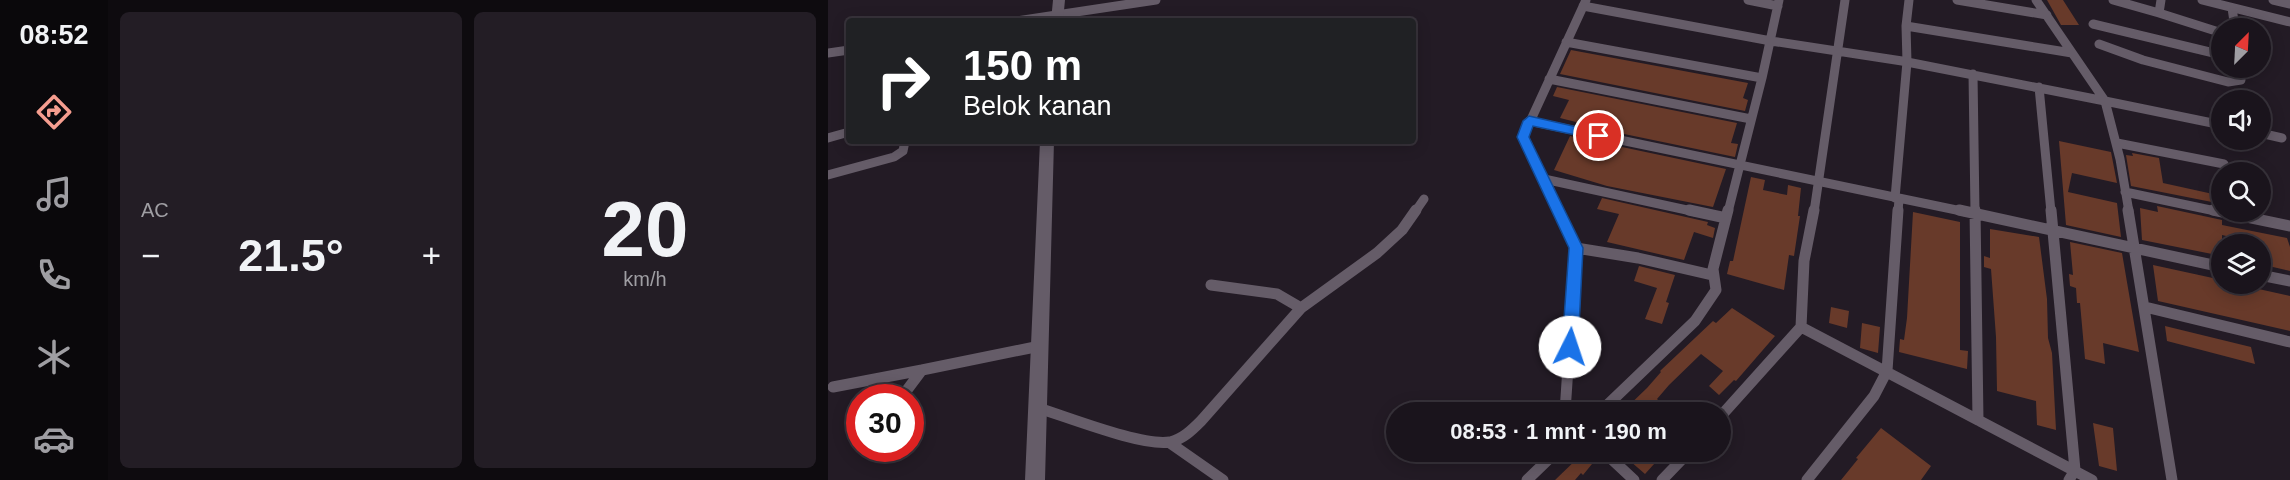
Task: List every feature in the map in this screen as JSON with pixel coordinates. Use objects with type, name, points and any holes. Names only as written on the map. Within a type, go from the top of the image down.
[{"type":"street","points":[[1029,18],[1058,11],[1156,0]]},
{"type":"street","points":[[1610,402],[1695,321],[1716,290],[1712,275],[1779,3],[1748,0]]},
{"type":"street","points":[[1731,405],[1801,327],[1804,261],[1820,180],[1836,51],[1845,0]]},
{"type":"street","points":[[1807,480],[1874,396],[1887,371],[1909,0]]},
{"type":"street","points":[[1957,0],[2047,15]]},
{"type":"street","points":[[2036,0],[2105,101],[2117,143],[2172,480]]},
{"type":"street","points":[[2113,0],[2211,30]]},
{"type":"street","points":[[2159,13],[2161,0]]},
{"type":"street","points":[[2202,0],[2290,22]]},
{"type":"street","points":[[2273,0],[2290,4]]},
{"type":"street","points":[[1566,402],[1576,248],[1523,137],[1585,3],[1771,41],[1972,74],[2211,123]]},
{"type":"street","points":[[2232,8],[2234,18]]},
{"type":"street","points":[[2092,24],[2211,52]]},
{"type":"street","points":[[1906,26],[2072,53]]},
{"type":"street","points":[[1566,42],[1762,78]]},
{"type":"street","points":[[2099,44],[2143,60],[2211,77]]},
{"type":"street","points":[[828,53],[846,50]]},
{"type":"street","points":[[1972,74],[1978,420]]},
{"type":"street","points":[[2216,78],[2228,81],[2241,80],[2241,78]]},
{"type":"street","points":[[1549,79],[1751,119]]},
{"type":"street","points":[[2039,87],[2054,232],[2072,475]]},
{"type":"street","points":[[1529,121],[1740,166],[1820,180],[2211,265]]},
{"type":"street","points":[[828,138],[846,133]]},
{"type":"street","points":[[2271,136],[2282,138]]},
{"type":"street","points":[[2117,143],[2214,162]]},
{"type":"street","points":[[828,175],[894,157],[903,151],[904,144]]},
{"type":"street","points":[[1035,480],[1047,144]]},
{"type":"street","points":[[1544,179],[1726,218]]},
{"type":"street","points":[[2125,192],[2290,226]]},
{"type":"street","points":[[1038,408],[1145,441],[1170,443],[1183,439],[1201,422],[1301,308],[1377,253],[1402,231],[1424,199]]},
{"type":"street","points":[[1576,248],[1638,258],[1712,275]]},
{"type":"street","points":[[2271,277],[2290,281]]},
{"type":"street","points":[[1211,285],[1277,294],[1301,308]]},
{"type":"street","points":[[2145,307],[2290,342]]},
{"type":"street","points":[[1801,327],[1978,420],[2072,475],[2092,480]]},
{"type":"street","points":[[833,387],[1040,346]]},
{"type":"street","points":[[909,384],[922,370]]},
{"type":"street","points":[[1170,443],[1223,480]]},
{"type":"street","points":[[1527,480],[1546,462]]},
{"type":"street","points":[[1615,462],[1634,480]]},
{"type":"street","points":[[1662,480],[1679,462]]},
{"type":"building","points":[[2047,0],[2063,0],[2079,25],[2061,25]]},
{"type":"building","points":[[1571,50],[1748,83],[1743,98],[1748,100],[1745,111],[1560,74]]},
{"type":"building","points":[[1557,87],[1737,123],[1731,143],[1738,144],[1735,157],[1576,124],[1576,122],[1560,118],[1569,100],[1553,96]]},
{"type":"building","points":[[1570,136],[1726,169],[1713,207],[1607,186],[1554,170]]},
{"type":"building","points":[[2059,141],[2111,152],[2117,183],[2072,173],[2068,192],[2117,203],[2121,237],[2066,225]]},
{"type":"building","points":[[2132,153],[2159,158],[2163,183],[2211,194],[2211,202],[2131,186],[2126,155],[2133,156]]},
{"type":"building","points":[[1751,177],[1765,180],[1763,190],[1787,195],[1788,185],[1801,188],[1798,216],[1800,216],[1794,256],[1789,255],[1784,290],[1727,274],[1730,261],[1733,261]]},
{"type":"building","points":[[1602,198],[1708,222],[1707,225],[1715,228],[1713,238],[1694,232],[1684,260],[1607,242],[1619,214],[1597,209]]},
{"type":"building","points":[[2157,206],[2211,218],[2211,222],[2222,222],[2222,225],[2267,234],[2211,234],[2211,254],[2142,240],[2140,208],[2158,212]]},
{"type":"building","points":[[1913,212],[1960,222],[1960,350],[1968,351],[1967,369],[1899,352],[1900,339],[1904,340],[1907,318]]},
{"type":"building","points":[[1990,229],[2039,237],[2047,299],[2048,338],[2052,353],[2056,430],[2037,425],[2036,401],[1997,391],[1991,269],[1984,267],[1984,256],[1990,258]]},
{"type":"building","points":[[2271,235],[2287,238],[2290,247],[2290,271],[2271,267]]},
{"type":"building","points":[[2070,242],[2122,253],[2139,352],[2103,343],[2105,364],[2085,359],[2080,303],[2077,303],[2076,288],[2070,286],[2069,274],[2073,275]]},
{"type":"building","points":[[2153,265],[2211,278],[2211,294],[2271,294],[2271,292],[2290,296],[2290,331],[2158,301]]},
{"type":"building","points":[[1639,266],[1675,275],[1662,324],[1645,319],[1657,288],[1634,281]]},
{"type":"building","points":[[1831,307],[1849,311],[1847,328],[1829,323]]},
{"type":"building","points":[[1732,308],[1775,336],[1736,381],[1734,380],[1719,395],[1709,386],[1723,371],[1701,354],[1669,385],[1657,399],[1658,402],[1632,402],[1660,371],[1713,321],[1716,323]]},
{"type":"building","points":[[1862,323],[1880,327],[1878,353],[1860,348]]},
{"type":"building","points":[[2165,326],[2251,347],[2255,364],[2167,341]]},
{"type":"building","points":[[2093,423],[2113,428],[2117,471],[2099,466]]},
{"type":"building","points":[[1881,428],[1931,466],[1921,480],[1841,480],[1858,459],[1856,458]]},
{"type":"building","points":[[1574,462],[1592,464],[1583,475],[1581,473],[1575,480],[1555,480]]},
{"type":"building","points":[[1631,462],[1656,462],[1645,474]]},
{"type":"route","points":[[1570,347],[1576,248],[1523,137],[1529,121],[1599,136]]}]
